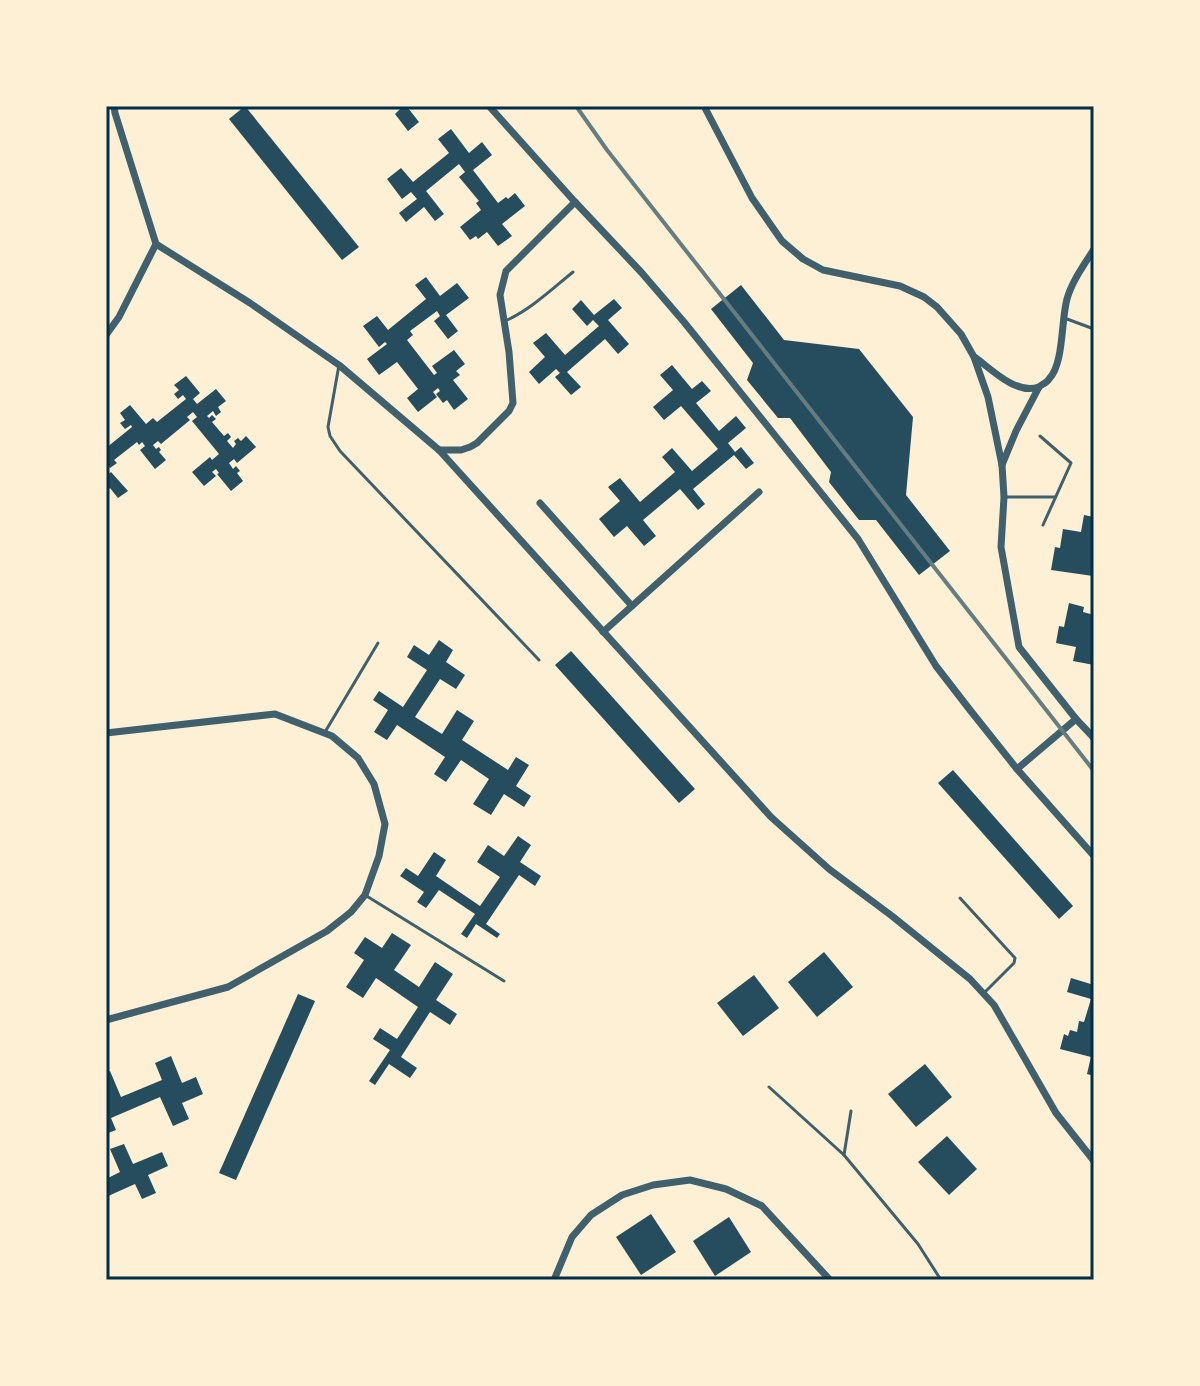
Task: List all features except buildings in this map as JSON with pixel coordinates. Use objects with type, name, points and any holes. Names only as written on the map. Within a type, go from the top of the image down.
[{"type":"street","points":[[114,106],[156,244],[250,303],[339,365],[439,450],[771,817],[829,869],[892,916],[984,993],[994,1005],[1056,1113],[1094,1161]]},
{"type":"street","points":[[489,106],[684,322],[858,539],[936,666],[1017,769],[1094,856]]},
{"type":"street","points":[[704,106],[752,198],[782,241],[803,259],[823,270],[900,286],[924,297],[961,334],[974,357],[988,397],[1002,465],[1001,547],[1019,647],[1094,738]]},
{"type":"street","points":[[439,450],[461,450],[477,443],[513,403],[500,295],[506,271],[575,202]]},
{"type":"street","points":[[106,335],[119,317],[156,244]]},
{"type":"street","points":[[974,357],[1018,387],[1032,389],[1049,379],[1060,349],[1063,317],[1072,284],[1094,249]]},
{"type":"street","points":[[1002,465],[1039,387]]},
{"type":"street","points":[[603,632],[759,492]]},
{"type":"street","points":[[540,503],[632,606]]},
{"type":"street","points":[[106,733],[275,714],[332,736],[358,758],[374,784],[385,824],[379,856],[365,895],[351,912],[327,931],[228,987],[106,1020]]},
{"type":"street","points":[[1017,769],[1076,719]]},
{"type":"street","points":[[554,1280],[572,1237],[591,1215],[622,1195],[653,1185],[690,1180],[726,1189],[762,1206],[830,1280]]},
{"type":"lane","points":[[505,321],[535,303],[573,272]]},
{"type":"lane","points":[[1063,317],[1094,329]]},
{"type":"lane","points":[[339,365],[328,427],[340,451],[539,660]]},
{"type":"lane","points":[[1040,436],[1071,463],[1043,525]]},
{"type":"lane","points":[[1004,497],[1055,497]]},
{"type":"lane","points":[[324,733],[378,643]]},
{"type":"lane","points":[[365,895],[504,981]]},
{"type":"lane","points":[[960,898],[1015,958],[1014,963],[984,993]]},
{"type":"lane","points":[[769,1087],[844,1155],[918,1244],[941,1280]]},
{"type":"lane","points":[[844,1155],[851,1111]]},
{"type":"railway","points":[[576,106],[607,150],[1094,771]]}]
